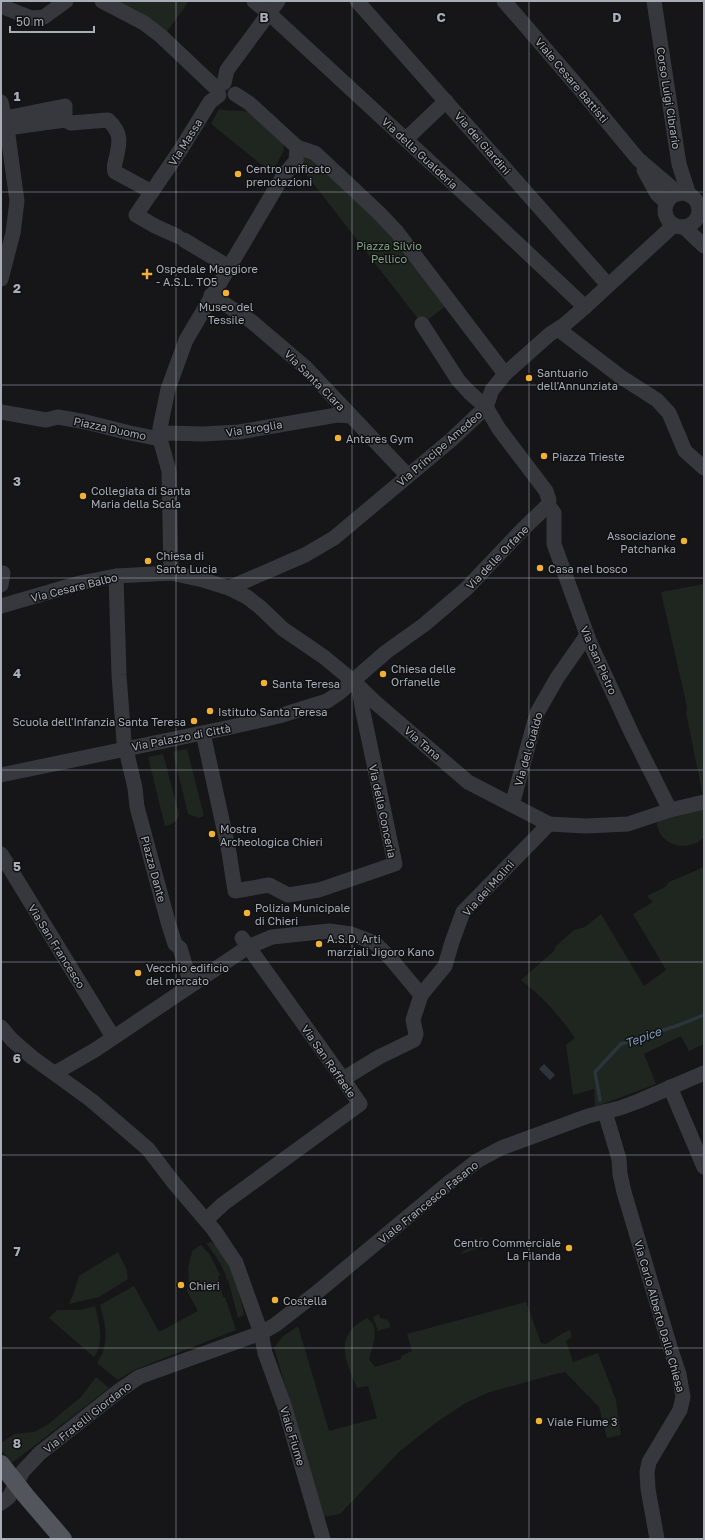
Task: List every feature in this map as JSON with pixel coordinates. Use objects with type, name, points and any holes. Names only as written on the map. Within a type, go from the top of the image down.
[{"type":"main road","points":[[1,1464],[63,1539]]},
{"type":"street","points":[[1,6],[31,18],[44,17],[66,1]]},
{"type":"street","points":[[102,1],[144,23],[161,36],[220,89],[222,99],[227,100],[233,98],[235,94],[249,103],[297,154],[315,153],[380,213],[505,374]]},
{"type":"street","name":"Via della Gualderia","points":[[254,1],[406,139],[585,307]]},
{"type":"street","name":"Via Massa","points":[[229,267],[180,238],[136,215],[220,89],[227,70],[278,1]]},
{"type":"street","name":"Via dei Giardini","points":[[357,1],[608,285]]},
{"type":"street","name":"Viale Cesare Battisti","points":[[504,1],[580,88],[638,159],[693,209]]},
{"type":"street","points":[[654,1],[665,1]]},
{"type":"street","name":"Corso Luigi Cibrario","points":[[654,1],[679,164],[693,209]]},
{"type":"street","points":[[406,139],[446,101]]},
{"type":"street","points":[[1,102],[17,201],[14,232],[1,279]]},
{"type":"street","points":[[6,128],[68,121],[108,120],[115,127],[119,136],[119,144],[114,168],[115,172],[152,192]]},
{"type":"street","points":[[160,439],[160,428],[171,382],[186,340],[211,295],[297,154]]},
{"type":"street","name":"Viale Cesare Battisti","points":[[638,159],[657,194],[667,203]]},
{"type":"street","points":[[693,209],[667,218],[665,208],[673,196],[693,209],[704,246]]},
{"type":"street","name":"Via Principe Amedeo","points":[[229,588],[305,555],[334,538],[408,476],[486,407],[492,390],[505,374],[550,334],[585,307],[693,209]]},
{"type":"street","name":"Via Santa Clara","points":[[211,295],[251,321],[305,366],[408,476]]},
{"type":"street","points":[[422,324],[458,380],[470,394],[486,407],[491,418],[546,491],[549,500],[548,505]]},
{"type":"street","points":[[558,329],[621,377],[657,400],[669,413],[685,452],[704,468]]},
{"type":"street","name":"Piazza Duomo","points":[[1,412],[46,420],[58,417],[160,439],[169,471],[171,573]]},
{"type":"street","name":"Via Broglia","points":[[160,439],[166,433],[234,433],[337,415],[351,416]]},
{"type":"street","name":"Via San Pietro","points":[[548,505],[554,513],[554,544],[587,635],[632,734],[670,810]]},
{"type":"street","name":"Via delle Orfane","points":[[356,684],[386,652],[425,624],[466,589],[548,505]]},
{"type":"street","name":"Via Cesare Balbo","points":[[1,606],[80,584],[116,576],[171,573]]},
{"type":"street","name":"Via Tana","points":[[171,573],[229,588],[247,597],[261,608],[283,630],[324,657],[468,782],[549,824],[586,826],[628,824],[670,810],[704,802]]},
{"type":"street","name":"Piazza Dante","points":[[116,576],[119,675],[126,748],[135,788],[137,807],[168,922],[175,944],[180,948],[191,985]]},
{"type":"street","name":"Via del Gualdo","points":[[512,805],[537,713],[557,678],[587,635]]},
{"type":"street","name":"Via Palazzo di Città","points":[[1,775],[279,716],[327,701],[356,684]]},
{"type":"street","name":"Via della Conceria","points":[[203,733],[235,891],[269,885],[288,895],[320,890],[394,864],[356,684]]},
{"type":"street","name":"Via dei Molini","points":[[343,1079],[379,1056],[414,1040],[416,1034],[413,1020],[421,995],[445,966],[463,912],[549,824]]},
{"type":"street","name":"Via San Francesco","points":[[1,854],[5,863],[113,1037]]},
{"type":"street","points":[[55,1073],[95,1050],[191,985],[245,942],[272,937],[329,931],[351,934],[375,943],[391,959],[421,995]]},
{"type":"street","name":"Via San Raffaele","points":[[206,1220],[223,1204],[360,1104],[245,942]]},
{"type":"street","name":"Viale Fiume","points":[[1,1027],[12,1040],[33,1058],[97,1104],[148,1149],[174,1183],[206,1220],[236,1263],[261,1333],[265,1353],[285,1408],[323,1539]]},
{"type":"street","name":"Viale Francesco Fasano","points":[[261,1333],[315,1294],[477,1161],[501,1148],[588,1116],[639,1101],[704,1073]]},
{"type":"street","points":[[670,1087],[704,1167]]},
{"type":"street","name":"Via Carlo Alberto Dalla Chiesa","points":[[605,1112],[618,1159],[624,1192],[679,1374],[683,1397],[680,1410],[649,1462],[647,1472],[647,1483],[657,1539]]},
{"type":"street","name":"Via Fratelli Giordano","points":[[1,1503],[9,1497],[23,1471],[40,1453],[120,1390],[139,1377],[261,1333]]},
{"type":"green space","points":[[114,1],[189,1],[166,33]]},
{"type":"green space","points":[[219,109],[248,112],[283,141],[284,150],[272,173],[211,124]]},
{"type":"green space","name":"Piazza Silvio Pellico","points":[[297,147],[379,213],[450,303],[422,324],[296,161]]},
{"type":"green space","points":[[704,584],[703,796],[686,712],[687,707],[661,592]]},
{"type":"green space","points":[[187,749],[204,816],[199,818],[188,814],[173,752]]},
{"type":"green space","points":[[163,754],[179,814],[174,822],[165,826],[148,757]]},
{"type":"green space","points":[[704,802],[704,837],[699,841],[689,845],[677,845],[666,840],[660,834],[656,815]]},
{"type":"green space","points":[[704,867],[704,1044],[689,1051],[681,1036],[644,1054],[656,1084],[595,1107],[594,1089],[573,1095],[566,1045],[575,1038],[550,1007],[521,980],[554,951],[555,947],[574,930],[585,927],[601,914],[644,986],[666,970],[633,914],[653,902],[647,896],[665,887],[669,882]]},
{"type":"green space","points":[[482,1237],[484,1246],[459,1255]]},
{"type":"green space","points":[[211,1242],[218,1247],[224,1255],[233,1275],[244,1315],[238,1318],[228,1279],[227,1280],[218,1260],[206,1243]]},
{"type":"green space","points":[[201,1245],[210,1255],[220,1275],[218,1277],[223,1297],[225,1297],[236,1330],[134,1370],[118,1380],[97,1363],[104,1349],[106,1335],[100,1305],[134,1286],[159,1332],[198,1311],[187,1291],[189,1277],[188,1268],[192,1251]]},
{"type":"green space","points":[[118,1252],[126,1268],[128,1279],[99,1297],[69,1304],[79,1276]]},
{"type":"green space","points":[[526,1302],[541,1343],[546,1344],[570,1330],[572,1337],[566,1341],[573,1362],[598,1353],[616,1400],[621,1435],[607,1438],[599,1407],[565,1372],[555,1374],[487,1393],[464,1404],[434,1424],[399,1452],[340,1514],[324,1517],[274,1348],[282,1337],[298,1326],[329,1431],[377,1418],[368,1386],[357,1388],[346,1358],[346,1340],[349,1332],[356,1325],[367,1318],[374,1327],[375,1337],[369,1359],[375,1367],[401,1359],[401,1356],[412,1351],[407,1334]]},
{"type":"green space","points":[[95,1306],[100,1339],[94,1357],[49,1318],[57,1310],[80,1310]]},
{"type":"green space","points":[[379,1314],[380,1318],[388,1320],[391,1327],[378,1331],[373,1317]]},
{"type":"green space","points":[[96,1377],[109,1388],[12,1463],[1,1450],[1,1441],[2,1442],[15,1434],[34,1432],[47,1425],[81,1397]]},
{"type":"shaded area","points":[[544,1064],[555,1075],[550,1080],[539,1069]]},
{"type":"waterway","name":"Tepice","points":[[600,1100],[595,1072],[621,1044],[704,1015]]},
{"type":"place","name":"Centro unificato prenotazioni","points":[[238,174]]},
{"type":"place","name":"Ospedale Maggiore - A.S.L. TO5","points":[[147,274]]},
{"type":"place","name":"Museo del Tessile","points":[[226,293]]},
{"type":"place","name":"Santuario dell'Annunziata","points":[[529,378]]},
{"type":"place","name":"Antares Gym","points":[[338,438]]},
{"type":"place","name":"Piazza Trieste","points":[[544,456]]},
{"type":"place","name":"Collegiata di Santa Maria della Scala","points":[[83,496]]},
{"type":"place","name":"Associazione Patchanka","points":[[684,541]]},
{"type":"place","name":"Chiesa di Santa Lucia","points":[[148,561]]},
{"type":"place","name":"Casa nel bosco","points":[[540,568]]},
{"type":"place","name":"Chiesa delle Orfanelle","points":[[383,674]]},
{"type":"place","name":"Santa Teresa","points":[[264,683]]},
{"type":"place","name":"Istituto Santa Teresa","points":[[210,711]]},
{"type":"place","name":"Scuola dell'Infanzia Santa Teresa","points":[[194,721]]},
{"type":"place","name":"Mostra Archeologica Chieri","points":[[212,834]]},
{"type":"place","name":"Polizia Municipale di Chieri","points":[[247,913]]},
{"type":"place","name":"A.S.D. Arti marziali Jigoro Kano","points":[[319,944]]},
{"type":"place","name":"Vecchio edificio del mercato","points":[[138,973]]},
{"type":"place","name":"Centro Commerciale La Filanda","points":[[569,1248]]},
{"type":"place","name":"Chieri","points":[[181,1285]]},
{"type":"place","name":"Costella","points":[[275,1300]]},
{"type":"place","name":"Viale Fiume 3","points":[[539,1421]]}]
